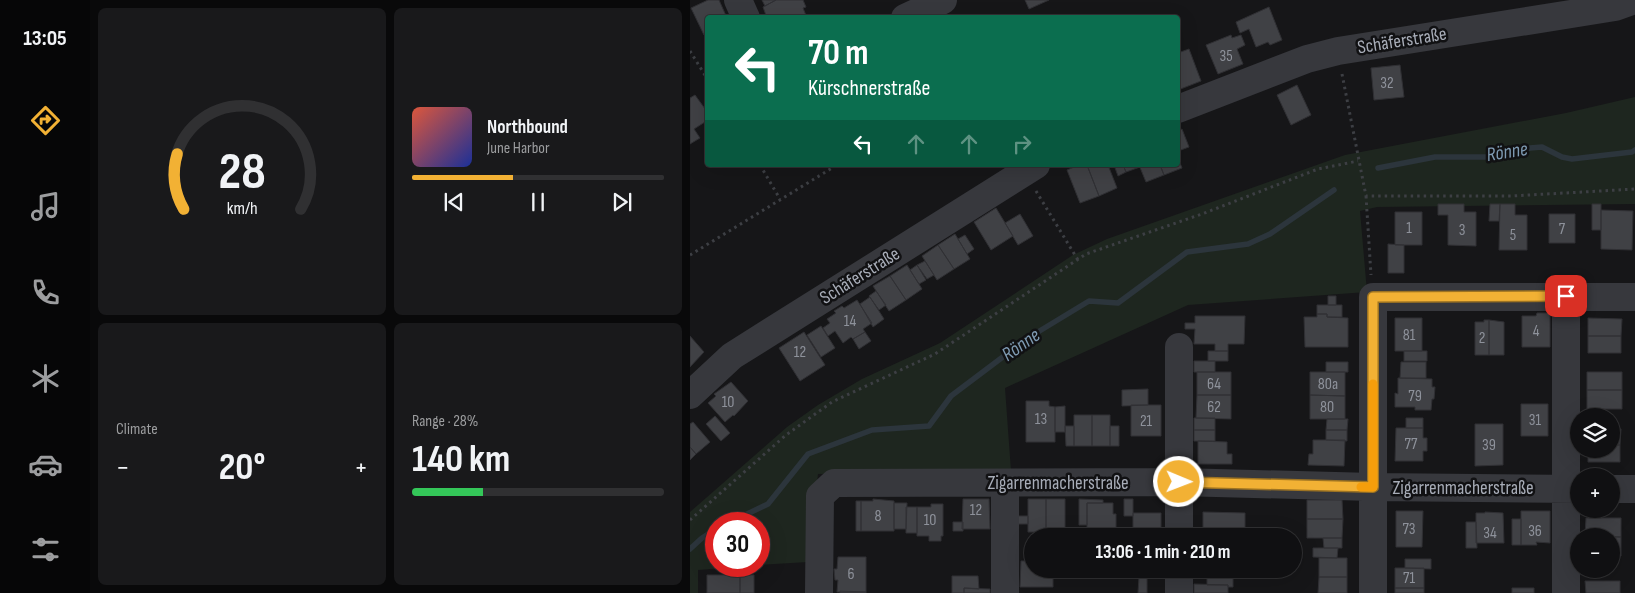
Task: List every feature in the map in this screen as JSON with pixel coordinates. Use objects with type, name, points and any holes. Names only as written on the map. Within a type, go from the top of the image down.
[{"type":"street","points":[[738,0],[745,15]]},
{"type":"street","points":[[911,15],[943,0],[950,15]]},
{"type":"street","name":"Schäferstraße","points":[[1180,108],[1307,58],[1338,51],[1615,7],[1635,0]]},
{"type":"street","name":"Schäferstraße","points":[[690,395],[732,356],[1027,167]]},
{"type":"street","points":[[1566,296],[1571,468]]},
{"type":"street","points":[[1373,593],[1373,297],[1635,297]]},
{"type":"street","points":[[1179,347],[1179,528]]},
{"type":"street","points":[[1005,482],[1005,593]]},
{"type":"street","name":"Zigarrenmacherstraße","points":[[818,593],[820,496],[834,483],[1179,482],[1373,487],[1570,489]]},
{"type":"street","points":[[1620,489],[1635,489]]},
{"type":"street","points":[[1566,593],[1570,518]]},
{"type":"street","points":[[1179,578],[1179,593]]},
{"type":"path","points":[[690,51],[705,75]]},
{"type":"path","points":[[1338,51],[1366,196],[1373,297]]},
{"type":"path","points":[[690,520],[786,435],[832,402],[935,354],[1086,254],[1202,214],[1318,169],[1358,161]]},
{"type":"path","points":[[761,167],[780,199]]},
{"type":"path","points":[[690,254],[835,167]]},
{"type":"path","points":[[1027,167],[1078,260]]},
{"type":"path","points":[[1366,196],[1512,196],[1635,189]]},
{"type":"shaded area","points":[[1635,97],[1635,204],[1377,207],[1360,211],[1367,292],[1188,305],[1005,388],[1011,471],[818,474],[808,562],[770,564],[770,512],[705,512],[705,569],[698,570],[698,593],[690,593],[690,512],[787,427],[818,405],[862,379],[940,343],[1073,255],[1107,239],[1345,155],[1566,113]]},
{"type":"building","points":[[708,0],[719,0],[726,15],[705,15],[704,35],[691,8]]},
{"type":"building","points":[[762,0],[776,0],[765,6]]},
{"type":"building","points":[[776,0],[803,0],[806,7],[803,8],[806,15],[766,15],[763,7]]},
{"type":"building","points":[[1025,0],[1049,0],[1029,9]]},
{"type":"building","points":[[1269,7],[1282,40],[1270,45],[1268,42],[1256,47],[1249,29],[1240,33],[1236,22]]},
{"type":"building","points":[[1231,35],[1232,38],[1241,35],[1245,45],[1237,49],[1243,64],[1218,74],[1206,45]]},
{"type":"building","points":[[1189,49],[1201,81],[1180,89],[1180,52]]},
{"type":"building","points":[[1400,65],[1404,97],[1374,100],[1371,68]]},
{"type":"building","points":[[1297,85],[1311,115],[1291,125],[1277,95]]},
{"type":"building","points":[[695,95],[705,109],[705,122],[694,129],[700,138],[690,144],[690,98]]},
{"type":"building","points":[[1182,129],[1189,147],[1180,150],[1180,130]]},
{"type":"building","points":[[1180,163],[1182,168],[1164,175],[1161,167],[1180,167]]},
{"type":"building","points":[[1074,167],[1088,167],[1099,196],[1080,203],[1067,170]]},
{"type":"building","points":[[1088,167],[1109,167],[1117,188],[1099,196]]},
{"type":"building","points":[[1115,167],[1124,167],[1126,172],[1118,176]]},
{"type":"building","points":[[1124,167],[1140,167],[1126,172]]},
{"type":"building","points":[[1140,167],[1161,167],[1164,175],[1146,182]]},
{"type":"building","points":[[1438,204],[1464,204],[1464,212],[1476,212],[1476,246],[1448,245],[1448,215],[1438,215]]},
{"type":"building","points":[[1490,204],[1500,204],[1499,221],[1489,221]]},
{"type":"building","points":[[1500,204],[1515,204],[1515,215],[1527,215],[1527,250],[1499,250]]},
{"type":"building","points":[[1592,204],[1601,204],[1601,230],[1592,230]]},
{"type":"building","points":[[996,208],[1013,236],[991,250],[974,222]]},
{"type":"building","points":[[1601,210],[1633,211],[1632,250],[1601,249]]},
{"type":"building","points":[[1395,212],[1422,212],[1422,245],[1395,245]]},
{"type":"building","points":[[1020,214],[1033,236],[1018,245],[1005,223]]},
{"type":"building","points":[[1549,214],[1575,214],[1575,243],[1549,243]]},
{"type":"building","points":[[955,234],[970,259],[954,269],[938,245]]},
{"type":"building","points":[[965,235],[974,249],[967,254],[958,239]]},
{"type":"building","points":[[1388,244],[1404,245],[1404,273],[1388,273]]},
{"type":"building","points":[[938,245],[954,269],[937,280],[922,256]]},
{"type":"building","points":[[925,261],[934,275],[927,279],[917,265]]},
{"type":"building","points":[[907,265],[922,289],[906,300],[890,276]]},
{"type":"building","points":[[917,265],[926,280],[919,284],[910,270]]},
{"type":"building","points":[[890,276],[906,300],[889,311],[873,286]]},
{"type":"building","points":[[876,291],[886,305],[879,310],[869,296]]},
{"type":"building","points":[[1328,296],[1336,296],[1336,305],[1328,305]]},
{"type":"building","points":[[870,297],[884,319],[873,327],[860,304]]},
{"type":"building","points":[[857,300],[872,323],[863,329],[865,332],[853,339],[851,337],[843,343],[835,331],[828,336],[823,328],[830,323],[827,319],[836,313],[834,311],[842,306],[844,308]]},
{"type":"building","points":[[1317,305],[1342,305],[1342,317],[1327,317],[1327,314],[1317,314]]},
{"type":"building","points":[[1537,313],[1550,313],[1550,347],[1522,347],[1522,316],[1536,316]]},
{"type":"building","points":[[1317,314],[1327,314],[1327,317],[1348,318],[1348,347],[1305,347],[1304,317],[1317,317]]},
{"type":"building","points":[[1195,316],[1245,316],[1244,344],[1228,344],[1228,351],[1215,351],[1215,344],[1194,344],[1195,329],[1185,329],[1185,323],[1195,323]]},
{"type":"building","points":[[1395,318],[1422,318],[1422,351],[1395,351]]},
{"type":"building","points":[[1588,318],[1622,319],[1621,336],[1588,336]]},
{"type":"building","points":[[1484,320],[1489,320],[1489,355],[1475,355],[1475,322],[1484,322]]},
{"type":"building","points":[[1489,320],[1504,322],[1504,355],[1489,355]]},
{"type":"building","points":[[821,326],[835,348],[821,357],[807,335]]},
{"type":"building","points":[[804,332],[825,365],[800,381],[779,348]]},
{"type":"building","points":[[865,332],[871,341],[859,349],[853,339]]},
{"type":"building","points":[[690,336],[704,352],[690,367]]},
{"type":"building","points":[[1588,336],[1621,336],[1621,353],[1588,353]]},
{"type":"building","points":[[1208,351],[1228,351],[1228,361],[1208,361]]},
{"type":"building","points":[[1404,351],[1427,351],[1427,361],[1404,361]]},
{"type":"building","points":[[1194,361],[1215,361],[1215,372],[1194,372]]},
{"type":"building","points":[[1326,362],[1348,362],[1348,372],[1326,372]]},
{"type":"building","points":[[1401,362],[1426,362],[1426,378],[1400,378]]},
{"type":"building","points":[[1197,372],[1231,372],[1231,395],[1197,395]]},
{"type":"building","points":[[1310,372],[1345,372],[1345,396],[1310,395]]},
{"type":"building","points":[[1587,372],[1622,372],[1622,390],[1587,390]]},
{"type":"building","points":[[1398,378],[1432,379],[1432,387],[1435,387],[1431,410],[1415,410],[1415,407],[1395,407],[1395,393],[1398,394]]},
{"type":"building","points":[[731,382],[748,401],[734,416],[725,422],[708,403],[716,396],[714,394]]},
{"type":"building","points":[[1148,389],[1148,405],[1122,406],[1122,390]]},
{"type":"building","points":[[1587,390],[1622,390],[1622,409],[1587,408]]},
{"type":"building","points":[[1197,395],[1231,395],[1231,419],[1196,418]]},
{"type":"building","points":[[1310,395],[1345,396],[1345,419],[1310,419]]},
{"type":"building","points":[[1026,401],[1049,401],[1049,406],[1055,407],[1055,442],[1026,442]]},
{"type":"building","points":[[1521,404],[1548,404],[1548,436],[1521,436]]},
{"type":"building","points":[[1131,405],[1161,405],[1161,436],[1131,436]]},
{"type":"building","points":[[1065,406],[1065,432],[1055,432],[1055,407]]},
{"type":"building","points":[[1074,415],[1092,415],[1092,446],[1074,446]]},
{"type":"building","points":[[1092,415],[1110,415],[1110,446],[1092,446]]},
{"type":"building","points":[[715,416],[730,433],[721,441],[706,424]]},
{"type":"building","points":[[1194,418],[1215,418],[1215,430],[1194,430]]},
{"type":"building","points":[[1406,418],[1423,418],[1423,428],[1406,428]]},
{"type":"building","points":[[1327,419],[1348,419],[1347,430],[1326,430]]},
{"type":"building","points":[[693,422],[710,442],[696,454],[690,447],[690,424]]},
{"type":"building","points":[[1475,424],[1503,424],[1503,465],[1475,466]]},
{"type":"building","points":[[1065,426],[1074,426],[1074,446],[1066,446]]},
{"type":"building","points":[[1110,426],[1119,426],[1119,446],[1110,446]]},
{"type":"building","points":[[1396,428],[1423,428],[1423,438],[1427,438],[1427,451],[1423,451],[1423,461],[1395,461]]},
{"type":"building","points":[[1194,430],[1215,430],[1215,441],[1194,441]]},
{"type":"building","points":[[1326,430],[1347,430],[1347,441],[1326,440]]},
{"type":"building","points":[[1313,440],[1345,440],[1344,466],[1308,465],[1309,454],[1313,454]]},
{"type":"building","points":[[1198,441],[1227,442],[1227,454],[1232,454],[1232,464],[1198,464]]},
{"type":"building","points":[[690,447],[696,454],[690,460]]},
{"type":"building","points":[[1588,458],[1620,458],[1620,462],[1588,462]]},
{"type":"building","points":[[873,499],[894,501],[894,531],[861,531],[861,501],[873,501]]},
{"type":"building","points":[[963,499],[989,499],[990,529],[962,529]]},
{"type":"building","points":[[1028,499],[1046,499],[1046,528],[1028,528]]},
{"type":"building","points":[[1046,499],[1065,499],[1065,528],[1046,528]]},
{"type":"building","points":[[1079,499],[1103,500],[1103,503],[1087,503],[1087,525],[1079,525]]},
{"type":"building","points":[[1124,499],[1133,499],[1133,516],[1124,516]]},
{"type":"building","points":[[1307,500],[1342,500],[1343,519],[1307,519]]},
{"type":"building","points":[[856,501],[861,501],[861,531],[856,531]]},
{"type":"building","points":[[894,503],[907,503],[906,529],[894,529]]},
{"type":"building","points":[[1087,503],[1113,503],[1113,514],[1116,514],[1116,528],[1087,528]]},
{"type":"building","points":[[931,504],[943,504],[943,536],[941,536],[941,541],[929,541],[929,536],[917,536],[917,507],[931,507]]},
{"type":"building","points":[[906,507],[917,507],[917,533],[906,533]]},
{"type":"building","points":[[1396,511],[1423,511],[1422,547],[1396,547]]},
{"type":"building","points":[[1521,511],[1550,511],[1550,543],[1536,542],[1537,545],[1521,545]]},
{"type":"building","points":[[1203,512],[1245,513],[1245,528],[1203,528]]},
{"type":"building","points":[[1133,513],[1161,513],[1161,528],[1133,528]]},
{"type":"building","points":[[1476,513],[1503,513],[1504,543],[1476,543]]},
{"type":"building","points":[[1018,516],[1028,516],[1028,524],[1018,524]]},
{"type":"building","points":[[1586,518],[1621,518],[1621,537],[1620,528],[1585,528]]},
{"type":"building","points":[[1307,519],[1343,519],[1342,538],[1307,538]]},
{"type":"building","points":[[1512,519],[1521,519],[1521,545],[1512,545]]},
{"type":"building","points":[[953,522],[963,522],[963,531],[953,531]]},
{"type":"building","points":[[1466,522],[1476,522],[1477,548],[1466,548]]},
{"type":"building","points":[[1620,537],[1621,537],[1620,556]]},
{"type":"building","points":[[1323,538],[1342,538],[1342,548],[1324,548]]},
{"type":"building","points":[[1313,548],[1338,548],[1337,558],[1313,557]]},
{"type":"building","points":[[838,557],[866,557],[866,592],[837,592],[838,580],[835,580],[834,569],[837,569]]},
{"type":"building","points":[[1319,558],[1347,558],[1347,577],[1319,577]]},
{"type":"building","points":[[1405,559],[1431,559],[1431,569],[1405,568]]},
{"type":"building","points":[[1021,561],[1024,561],[1024,578],[1053,578],[1053,587],[1020,587]]},
{"type":"building","points":[[1395,568],[1424,568],[1424,588],[1395,588]]},
{"type":"building","points":[[952,576],[978,576],[979,589],[964,588],[964,593],[952,593]]},
{"type":"building","points":[[707,577],[740,577],[740,593],[707,593]]},
{"type":"building","points":[[740,577],[754,577],[754,593],[740,593]]},
{"type":"building","points":[[1319,577],[1347,577],[1347,593],[1318,593]]},
{"type":"building","points":[[1139,578],[1147,578],[1147,593],[1138,593]]},
{"type":"building","points":[[1207,578],[1233,578],[1233,587],[1228,587],[1228,585],[1207,585]]},
{"type":"building","points":[[1585,581],[1620,581],[1620,593],[1586,593]]},
{"type":"building","points":[[1194,584],[1228,585],[1228,593],[1194,593]]},
{"type":"building","points":[[964,588],[990,589],[990,593],[964,593]]},
{"type":"building","points":[[1395,588],[1424,588],[1424,593],[1395,593]]},
{"type":"building","points":[[1512,588],[1534,588],[1534,593],[1512,593]]},
{"type":"building","points":[[840,591],[866,592],[866,593],[840,593]]},
{"type":"waterway","name":"Rönne","points":[[1378,168],[1435,157],[1487,157],[1542,147],[1562,157],[1572,159],[1632,152],[1635,150]]},
{"type":"waterway","name":"Rönne","points":[[751,512],[768,504],[808,454],[872,430],[929,426],[951,396],[1028,338],[1089,301],[1118,303],[1187,252],[1248,244],[1270,234],[1334,190]]},
{"type":"waterway","name":"Rönne","points":[[690,549],[705,536]]},
{"type":"slow traffic","points":[[1361,487],[1373,487],[1373,384]]},
{"type":"route","points":[[1179,482],[1373,487],[1373,297],[1566,296]]}]
